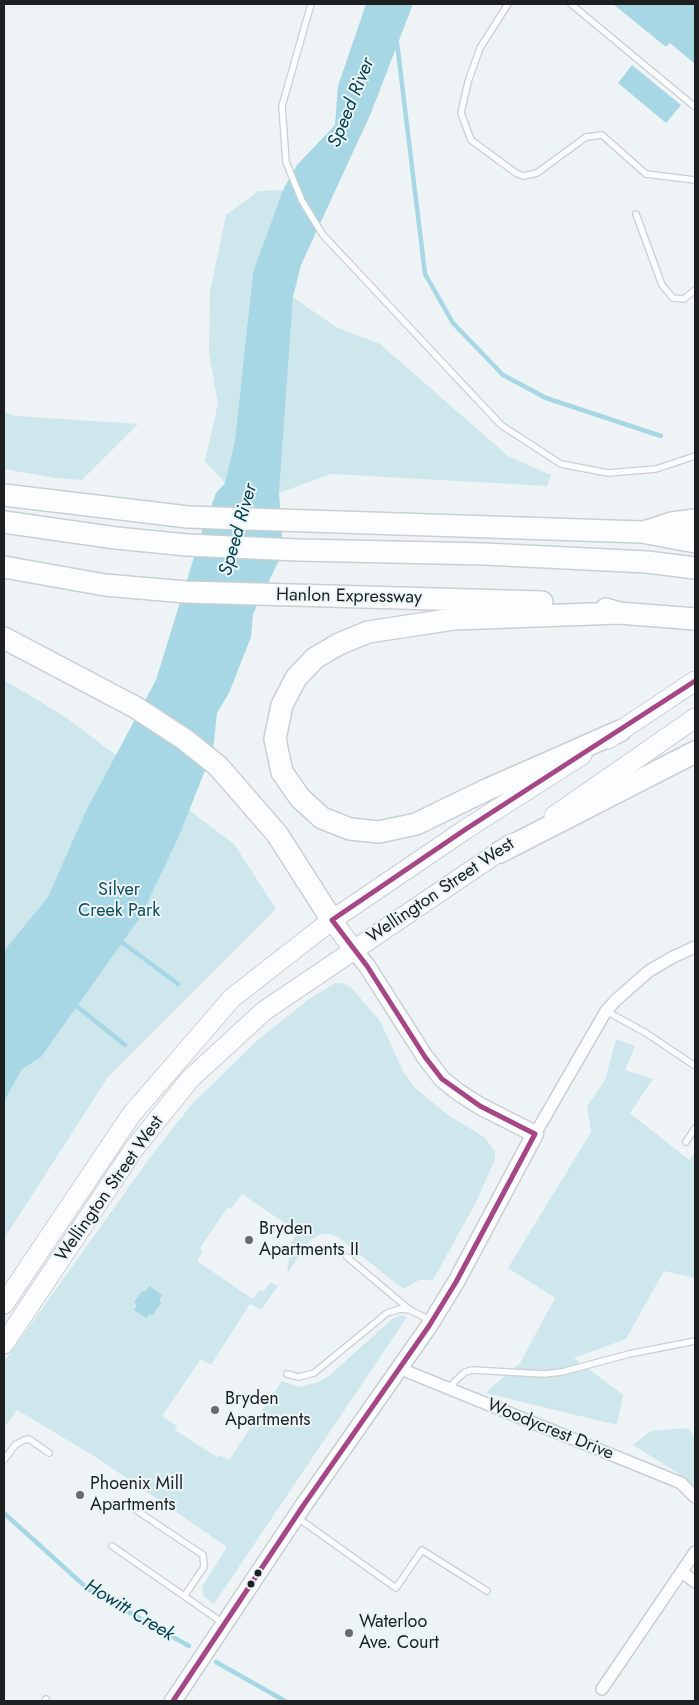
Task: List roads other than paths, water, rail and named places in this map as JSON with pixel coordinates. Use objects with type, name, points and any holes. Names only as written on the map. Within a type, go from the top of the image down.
[{"type":"highway","points":[[4,494],[188,517],[642,532],[695,542]]},
{"type":"highway","points":[[642,532],[672,523],[695,520]]},
{"type":"highway","points":[[4,522],[116,538],[187,545],[298,550],[495,554],[647,562],[695,568]]},
{"type":"highway","name":"Hanlon Expressway","points":[[4,568],[105,584],[186,592],[569,603],[586,604],[619,613],[695,619]]},
{"type":"highway","points":[[619,613],[454,619],[368,632],[339,644],[315,658],[296,678],[282,704],[275,739],[282,772],[300,798],[322,818],[350,829],[379,832],[416,824],[450,810],[486,790],[620,731]]},
{"type":"highway","points":[[4,638],[135,707],[184,738],[218,766],[277,834],[332,920]]},
{"type":"highway","points":[[500,852],[695,752]]},
{"type":"main road","name":"Wellington Street West","points":[[4,1304],[131,1115],[232,998],[332,920],[466,829],[695,681]]},
{"type":"main road","name":"Wellington Street West","points":[[4,1344],[134,1149],[190,1079],[264,1011],[695,718]]},
{"type":"main road","points":[[332,920],[353,949]]},
{"type":"street","points":[[173,1701],[296,1517],[401,1369],[432,1321],[535,1134],[606,1011],[626,989],[649,971],[695,948]]},
{"type":"street","points":[[353,949],[367,966],[425,1057],[442,1079],[480,1106],[535,1134]]},
{"type":"street","name":"Woodycrest Drive","points":[[401,1369],[681,1483],[695,1497]]},
{"type":"street","points":[[602,1689],[695,1552]]},
{"type":"street","points":[[682,1572],[695,1582]]},
{"type":"lane","points":[[310,4],[282,106],[286,162],[302,201],[323,235],[501,425],[561,464],[608,473],[656,469],[695,456]]},
{"type":"lane","points":[[508,4],[480,48],[468,82],[461,113],[472,140],[516,173],[523,176],[537,173],[586,137],[602,135],[646,174],[695,180]]},
{"type":"lane","points":[[571,4],[695,107]]},
{"type":"lane","points":[[636,214],[662,285],[673,298],[684,299],[695,290]]},
{"type":"lane","points":[[606,1011],[646,1033],[695,1066]]},
{"type":"lane","points":[[686,1142],[695,1128]]},
{"type":"lane","points":[[347,1257],[410,1310],[432,1321]]},
{"type":"lane","points":[[287,1374],[299,1378],[314,1373],[387,1313],[400,1309],[410,1310]]},
{"type":"lane","points":[[448,1388],[465,1372],[472,1370],[544,1374],[562,1372],[630,1354],[695,1341]]},
{"type":"lane","points":[[4,1460],[15,1445],[29,1439],[49,1453]]},
{"type":"lane","points":[[136,1510],[203,1556],[204,1566],[185,1595]]},
{"type":"lane","points":[[296,1517],[396,1588],[422,1550],[487,1591]]},
{"type":"lane","points":[[112,1546],[185,1595],[224,1624]]},
{"type":"water","name":"Speed River","points":[[366,4],[413,4],[371,113],[301,265],[293,297],[279,493],[283,552],[253,614],[251,637],[229,693],[217,713],[213,750],[179,836],[141,916],[41,1057],[22,1069],[4,1101],[4,951],[48,897],[85,813],[156,680],[203,528],[216,493],[225,483],[235,440],[253,272],[283,190],[297,165],[335,125],[338,86]]},
{"type":"water","points":[[613,4],[695,4],[695,64],[670,43],[666,47]]},
{"type":"water","points":[[632,65],[681,105],[666,123],[618,83]]},
{"type":"water","points":[[149,1286],[162,1295],[159,1301],[161,1303],[153,1315],[149,1314],[146,1318],[134,1310],[137,1305],[134,1302],[142,1291],[145,1292]]},
{"type":"waterway","points":[[397,43],[425,274],[453,323],[503,375],[546,398],[661,436]]},
{"type":"waterway","points":[[119,940],[178,984]]},
{"type":"waterway","points":[[74,1004],[125,1045]]},
{"type":"waterway","name":"Howitt Creek","points":[[4,1513],[88,1589],[189,1646]]},
{"type":"waterway","name":"Howitt Creek","points":[[216,1662],[285,1701]]},
{"type":"place","name":"Bryden Apartments II","points":[[249,1240]]},
{"type":"place","name":"Bryden Apartments","points":[[215,1410]]},
{"type":"place","name":"Phoenix Mill Apartments","points":[[80,1495]]},
{"type":"place","name":"Waterloo Ave. Court","points":[[349,1633]]},
{"type":"park label","name":"Silver Creek Park","points":[[119,901]]}]
